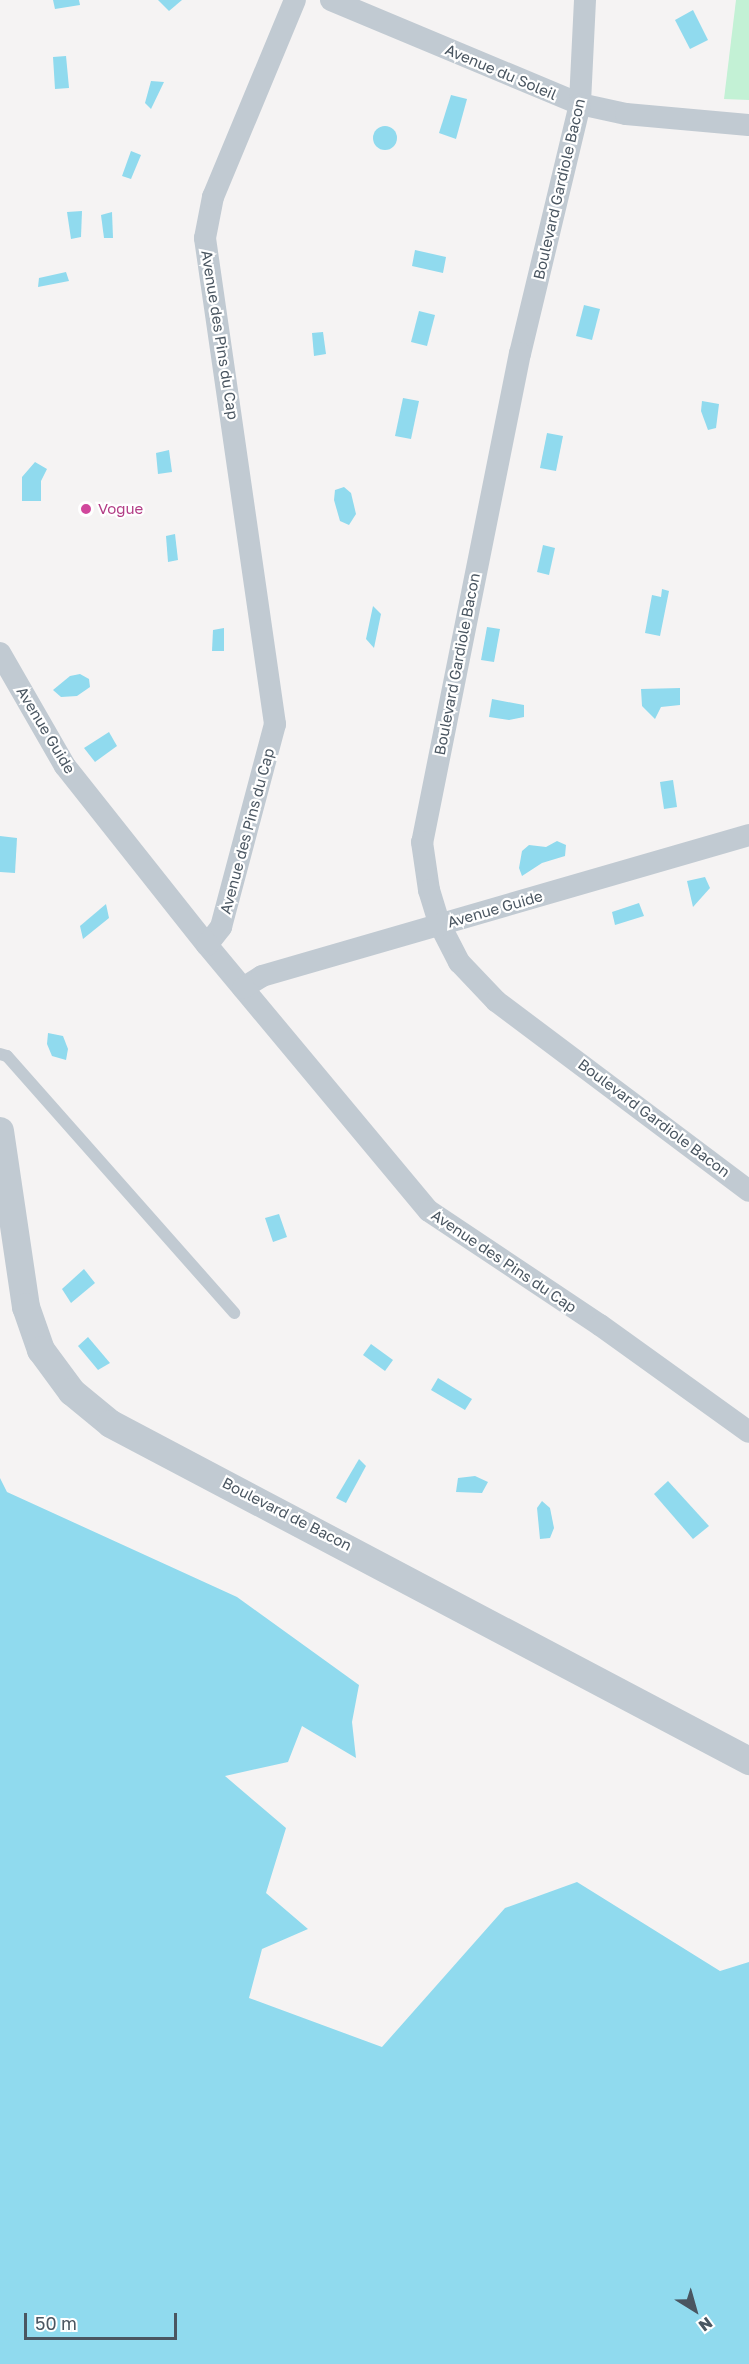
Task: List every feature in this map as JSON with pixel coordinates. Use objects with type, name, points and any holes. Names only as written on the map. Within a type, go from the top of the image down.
[{"type":"street","name":"Avenue des Pins du Cap","points":[[295,0],[213,197],[205,238],[275,724],[221,927],[207,945],[429,1211],[600,1324],[749,1432]]},
{"type":"street","name":"Avenue du Soleil","points":[[331,0],[580,104],[626,114],[749,125]]},
{"type":"street","name":"Boulevard Gardiole Bacon","points":[[585,0],[580,104],[520,353],[422,842],[429,890],[440,925],[459,962],[496,1001],[749,1191]]},
{"type":"street","name":"Avenue Guide","points":[[0,653],[65,766],[207,945]]},
{"type":"street","name":"Avenue Guide","points":[[243,988],[261,976],[749,835]]},
{"type":"street","name":"Boulevard de Bacon","points":[[0,1131],[26,1307],[41,1350],[72,1392],[111,1424],[749,1761]]},
{"type":"lane","points":[[0,1054],[7,1056],[234,1313]]},
{"type":"green space","points":[[736,0],[749,0],[749,100],[724,99]]},
{"type":"water","points":[[53,0],[79,0],[80,5],[55,9]]},
{"type":"water","points":[[158,0],[182,0],[169,11]]},
{"type":"water","points":[[693,10],[708,40],[690,49],[675,20]]},
{"type":"water","points":[[66,56],[69,88],[55,89],[53,57]]},
{"type":"water","points":[[151,81],[164,82],[151,109],[145,103]]},
{"type":"water","points":[[451,95],[467,99],[456,139],[439,133]]},
{"type":"water","points":[[385,126],[394,129],[397,138],[394,147],[385,150],[376,147],[373,138],[376,129]]},
{"type":"water","points":[[131,151],[141,155],[131,179],[122,176]]},
{"type":"water","points":[[82,211],[81,237],[71,239],[67,212]]},
{"type":"water","points":[[112,212],[113,238],[104,238],[101,215]]},
{"type":"water","points":[[415,250],[446,257],[443,273],[412,266]]},
{"type":"water","points":[[66,272],[69,281],[38,287],[39,278]]},
{"type":"water","points":[[584,305],[600,309],[592,340],[576,336]]},
{"type":"water","points":[[419,311],[435,315],[427,346],[411,342]]},
{"type":"water","points":[[323,332],[326,354],[314,356],[312,333]]},
{"type":"water","points":[[403,398],[419,401],[411,439],[395,436]]},
{"type":"water","points":[[702,401],[719,404],[716,428],[708,430],[701,411]]},
{"type":"water","points":[[547,433],[563,436],[556,471],[540,468]]},
{"type":"water","points":[[169,450],[172,472],[158,474],[156,453]]},
{"type":"water","points":[[35,462],[47,469],[41,481],[41,501],[22,501],[22,477]]},
{"type":"water","points":[[344,487],[351,493],[356,514],[349,525],[340,521],[334,500],[335,490]]},
{"type":"water","points":[[175,534],[178,560],[168,562],[166,536]]},
{"type":"water","points":[[543,545],[555,548],[549,575],[537,572]]},
{"type":"water","points":[[662,589],[669,591],[660,636],[645,633],[652,595],[661,597]]},
{"type":"water","points":[[373,606],[381,614],[374,648],[366,639]]},
{"type":"water","points":[[487,627],[500,629],[494,662],[481,660]]},
{"type":"water","points":[[224,628],[224,651],[212,651],[213,630]]},
{"type":"water","points":[[80,674],[89,679],[90,687],[77,696],[61,697],[53,690],[70,676]]},
{"type":"water","points":[[680,688],[680,705],[661,707],[655,719],[642,706],[641,689]]},
{"type":"water","points":[[492,699],[524,705],[524,717],[509,720],[489,717]]},
{"type":"water","points":[[109,732],[117,746],[95,762],[84,748]]},
{"type":"water","points":[[673,780],[677,807],[664,809],[660,782]]},
{"type":"water","points":[[0,836],[17,838],[15,873],[0,872]]},
{"type":"water","points":[[557,841],[566,845],[565,856],[542,863],[522,876],[519,868],[522,851],[529,845],[546,847]]},
{"type":"water","points":[[705,877],[710,888],[693,907],[687,881]]},
{"type":"water","points":[[639,903],[644,916],[615,925],[612,912]]},
{"type":"water","points":[[106,904],[109,918],[83,939],[80,926]]},
{"type":"water","points":[[48,1033],[63,1036],[68,1049],[66,1060],[52,1056],[47,1044]]},
{"type":"water","points":[[279,1214],[287,1237],[273,1242],[265,1218]]},
{"type":"water","points":[[84,1269],[95,1283],[71,1303],[62,1289]]},
{"type":"water","points":[[88,1337],[110,1363],[98,1370],[78,1346]]},
{"type":"water","points":[[371,1344],[393,1360],[385,1371],[363,1355]]},
{"type":"water","points":[[438,1378],[472,1399],[465,1410],[431,1390]]},
{"type":"water","points":[[359,1459],[366,1466],[346,1503],[336,1498]]},
{"type":"water","points":[[475,1476],[488,1482],[482,1493],[456,1492],[458,1478]]},
{"type":"water","points":[[0,1478],[7,1492],[237,1597],[359,1685],[352,1722],[356,1758],[302,1726],[288,1762],[225,1776],[286,1828],[266,1893],[308,1929],[262,1949],[249,1998],[382,2047],[505,1908],[577,1882],[720,1971],[749,1962],[749,2364],[0,2364]]},
{"type":"water","points":[[668,1481],[709,1526],[693,1539],[654,1494]]},
{"type":"water","points":[[542,1501],[550,1508],[554,1528],[550,1538],[540,1539],[537,1508]]},
{"type":"place","name":"Vogue","points":[[86,509]]}]
